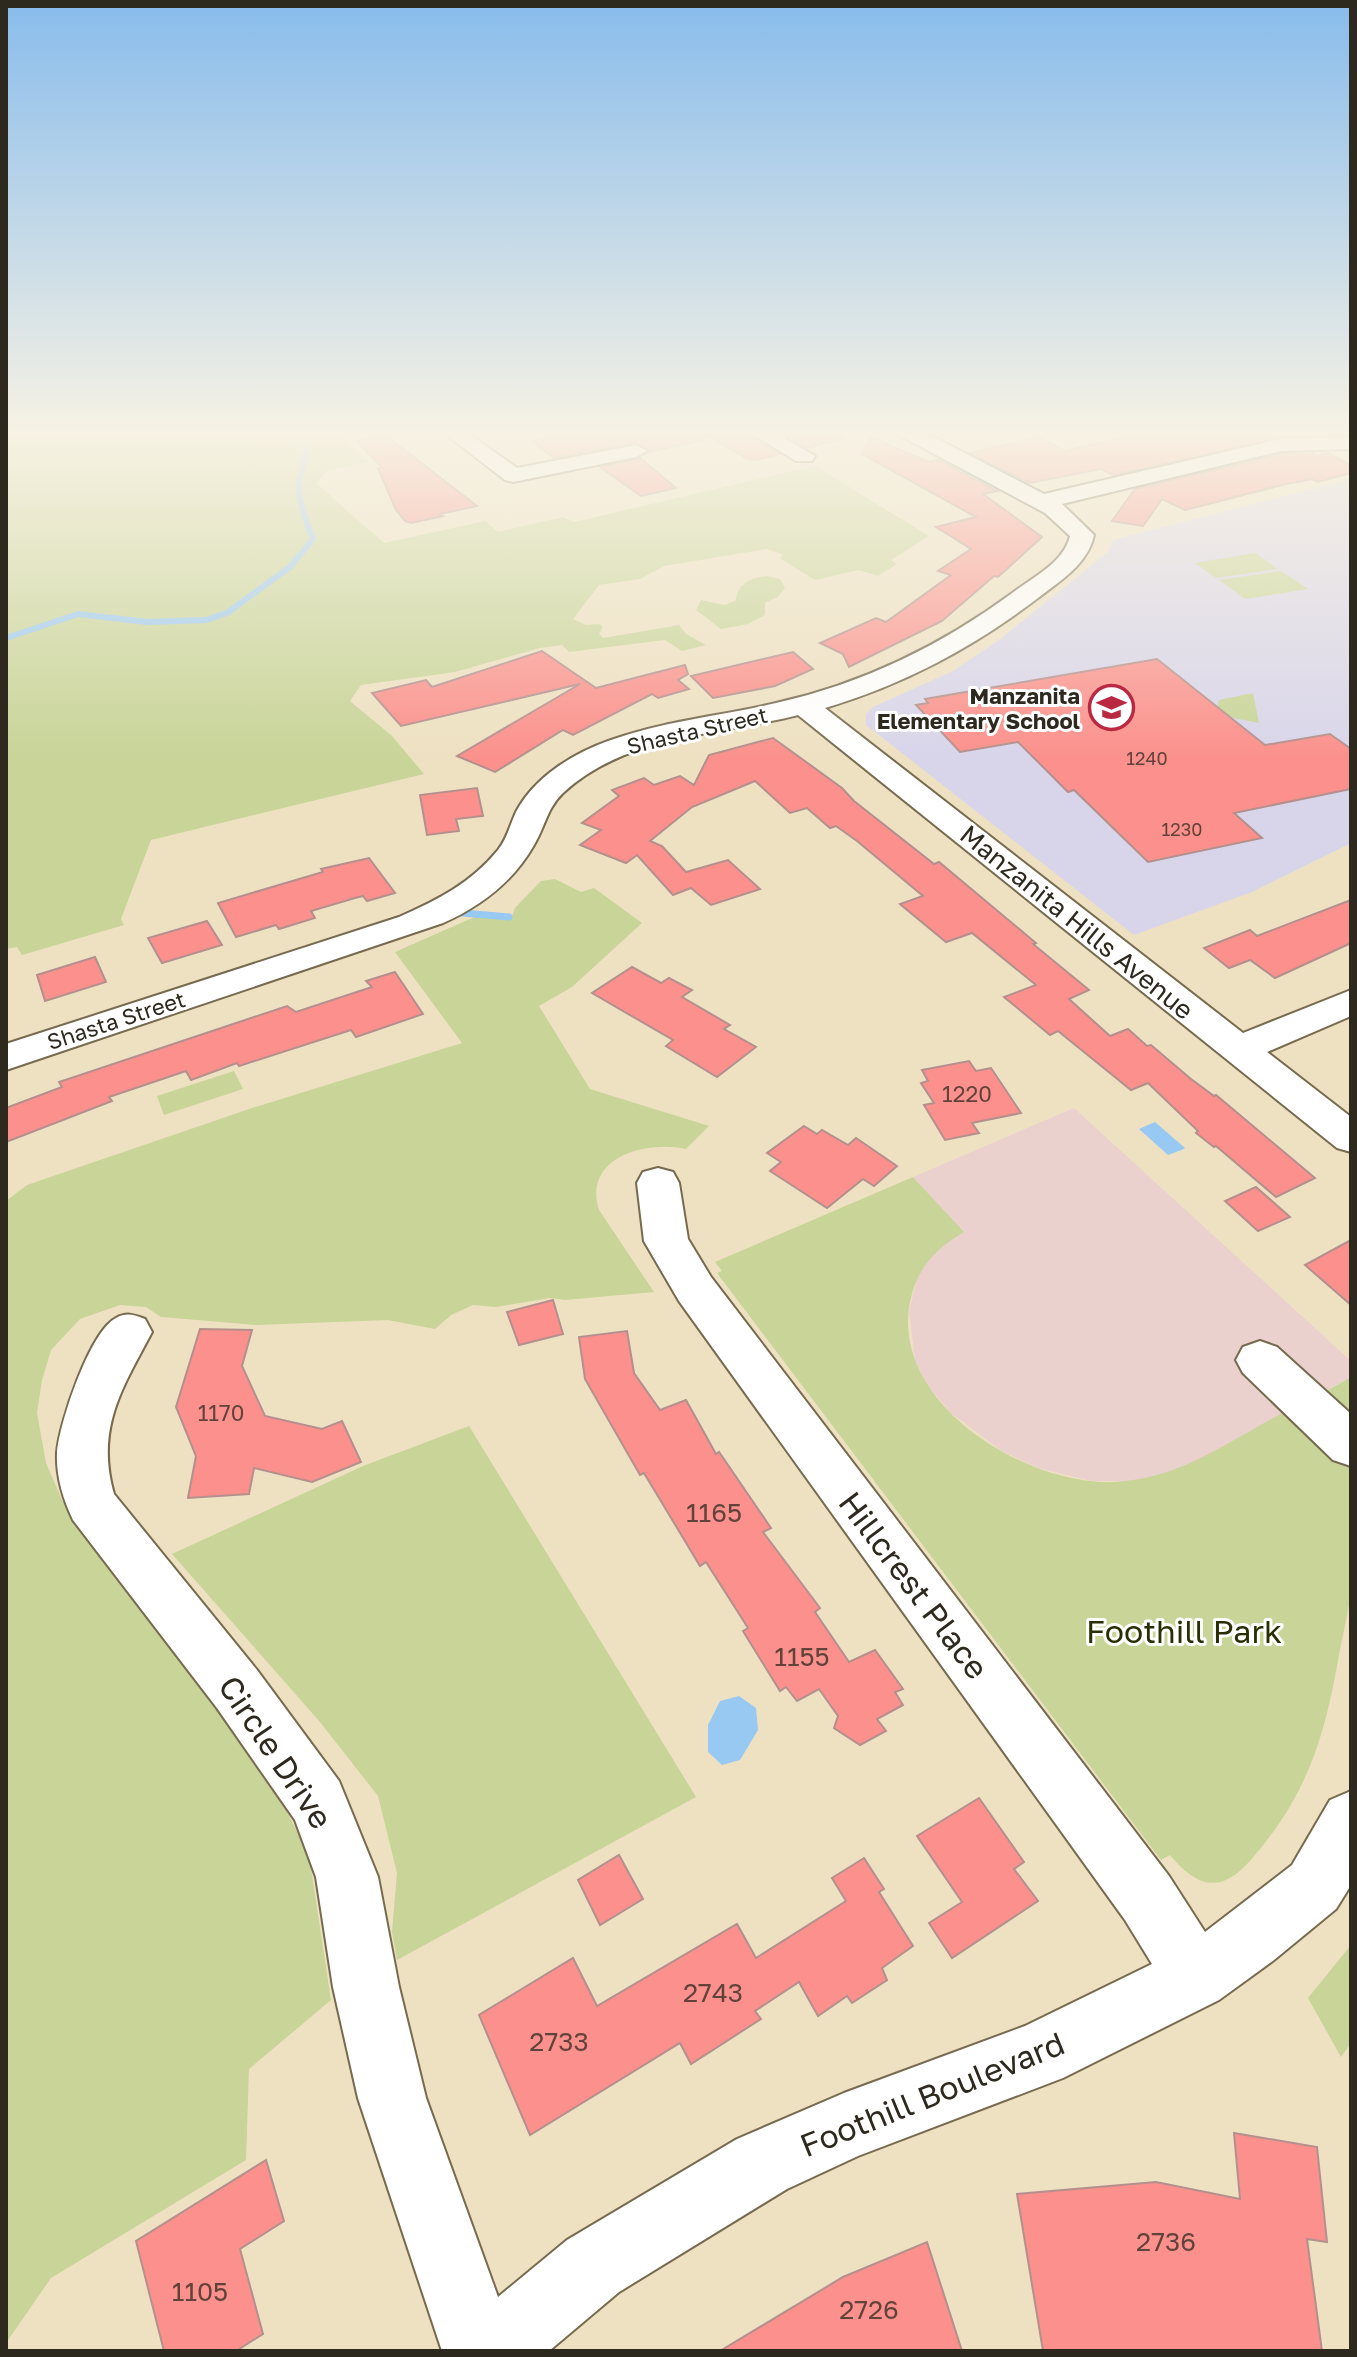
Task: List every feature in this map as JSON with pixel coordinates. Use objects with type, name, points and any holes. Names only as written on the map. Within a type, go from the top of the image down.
[{"type":"street","name":"Shasta Street","points":[[6,1057],[411,924],[484,885],[518,846],[542,797],[564,777],[588,762],[620,747],[657,736],[803,705],[884,682],[938,656],[989,623],[1067,561],[1078,548],[1081,539]]},
{"type":"street","name":"Manzanita Hills Avenue","points":[[803,705],[1351,1138]]},
{"type":"street","points":[[1237,1050],[1351,1002]]},
{"type":"street","name":"Hillcrest Place","points":[[658,1183],[666,1241],[695,1289],[1147,1898],[1196,1977]]},
{"type":"street","name":"Circle Drive","points":[[129,1332],[97,1383],[85,1415],[81,1468],[85,1488],[91,1504],[237,1689],[318,1802],[347,1877],[366,1987],[392,2098],[480,2351]]},
{"type":"street","points":[[1260,1360],[1351,1445]]},
{"type":"street","name":"Foothill Boulevard","points":[[491,2351],[593,2266],[762,2164],[844,2127],[1039,2054],[1196,1977],[1252,1938],[1314,1887],[1351,1821]]},
{"type":"shaded area","name":"Manzanita Elementary School","points":[[1351,539],[1351,843],[1252,892],[1134,935],[866,725],[866,714],[873,707],[953,671],[999,640],[1109,551],[1113,540]]},
{"type":"shaded area","points":[[1074,1108],[1351,1361],[1351,1377],[1208,1457],[1158,1477],[1129,1481],[1091,1481],[1038,1468],[1002,1451],[951,1413],[927,1385],[915,1361],[909,1311],[918,1275],[925,1263],[948,1241],[963,1232],[913,1177]]},
{"type":"green space","points":[[6,539],[379,539],[384,543],[402,539],[924,539],[891,560],[897,564],[878,576],[859,570],[815,580],[781,559],[782,554],[767,549],[664,566],[640,579],[599,585],[573,619],[586,625],[599,624],[603,627],[599,634],[603,638],[679,625],[686,634],[706,645],[682,651],[665,640],[569,652],[562,645],[540,648],[455,672],[361,685],[350,701],[392,736],[424,774],[151,840],[121,919],[124,925],[22,955],[17,947],[6,949]]},
{"type":"green space","points":[[1255,553],[1278,569],[1216,578],[1195,563]]},
{"type":"green space","points":[[1281,571],[1308,589],[1245,599],[1219,580]]},
{"type":"green space","points":[[767,576],[780,579],[785,588],[778,597],[765,603],[765,615],[748,624],[721,629],[696,610],[701,600],[725,605],[736,600],[746,582]]},
{"type":"green space","points":[[1253,693],[1259,723],[1224,716],[1217,707],[1219,700]]},
{"type":"green space","points":[[555,879],[581,892],[594,888],[642,923],[572,987],[539,1006],[590,1089],[709,1126],[686,1149],[654,1147],[637,1150],[609,1165],[600,1177],[596,1192],[599,1210],[654,1292],[565,1300],[550,1298],[496,1307],[473,1305],[451,1315],[435,1329],[388,1320],[256,1325],[161,1317],[146,1307],[120,1305],[80,1319],[51,1350],[37,1413],[46,1463],[62,1500],[232,1716],[285,1808],[309,1855],[331,2000],[249,2069],[246,2160],[51,2278],[6,2343],[6,1201],[27,1185],[252,1108],[462,1043],[395,952],[479,915],[511,919],[515,908],[541,881]]},
{"type":"green space","points":[[234,1071],[243,1089],[164,1115],[157,1096]]},
{"type":"green space","name":"Foothill Park","points":[[913,1177],[964,1232],[936,1253],[923,1269],[913,1290],[909,1339],[921,1373],[943,1404],[972,1431],[1006,1453],[1042,1470],[1079,1480],[1114,1482],[1160,1474],[1201,1458],[1351,1377],[1351,1589],[1327,1714],[1310,1766],[1285,1814],[1249,1862],[1228,1879],[1218,1882],[1199,1880],[1170,1855],[1161,1860],[717,1273],[722,1271],[715,1262]]},
{"type":"green space","points":[[469,1426],[696,1797],[397,1960],[392,1932],[397,1873],[378,1796],[320,1722],[172,1554],[363,1466]]},
{"type":"green space","points":[[1351,1945],[1351,2043],[1341,2057],[1308,1998]]},
{"type":"water","points":[[1155,1122],[1185,1148],[1168,1155],[1139,1129]]},
{"type":"water","points":[[739,1696],[756,1708],[758,1730],[740,1760],[722,1765],[708,1752],[708,1725],[720,1701]]},
{"type":"building","points":[[955,539],[1040,539],[942,621],[849,667],[843,654],[820,643],[876,618],[886,622],[951,575],[938,571],[971,549]]},
{"type":"building","points":[[542,651],[596,688],[685,665],[688,674],[678,680],[689,689],[658,698],[652,694],[573,735],[563,730],[495,772],[457,756],[580,684],[401,726],[372,693],[426,680],[432,687]]},
{"type":"building","points":[[793,652],[813,669],[775,686],[713,698],[691,676]]},
{"type":"building","points":[[1157,659],[1265,745],[1330,734],[1351,749],[1351,789],[1234,813],[1262,838],[1148,862],[1074,790],[1068,792],[1018,742],[960,752],[916,705],[928,703],[925,699]]},
{"type":"building","points":[[773,738],[842,788],[934,864],[939,862],[1036,943],[1033,944],[1089,990],[1069,999],[1110,1036],[1128,1029],[1216,1095],[1315,1178],[1276,1197],[1196,1133],[1198,1131],[1148,1083],[1131,1090],[1058,1031],[1050,1035],[1004,997],[1036,985],[972,933],[946,942],[900,904],[923,896],[857,841],[836,826],[830,828],[807,808],[790,813],[755,781],[692,807],[650,841],[662,846],[686,872],[728,860],[760,889],[711,905],[691,888],[673,895],[637,855],[626,863],[580,845],[601,830],[582,823],[619,796],[612,790],[644,778],[654,785],[680,776],[694,785],[709,755]]},
{"type":"building","points":[[477,788],[483,816],[456,819],[459,831],[427,835],[420,795]]},
{"type":"building","points":[[369,858],[395,893],[367,901],[363,896],[355,898],[311,911],[315,918],[236,937],[218,903],[323,872],[321,869]]},
{"type":"building","points":[[1351,900],[1351,943],[1275,978],[1250,960],[1229,968],[1204,948],[1250,930],[1257,936]]},
{"type":"building","points":[[207,921],[222,945],[162,963],[148,938]]},
{"type":"building","points":[[95,957],[106,982],[45,1001],[37,975]]},
{"type":"building","points":[[632,967],[661,983],[669,978],[692,990],[682,997],[730,1025],[724,1029],[756,1047],[717,1077],[666,1046],[673,1040],[592,993]]},
{"type":"building","points":[[395,972],[423,1014],[356,1037],[351,1030],[239,1066],[237,1063],[191,1080],[186,1071],[109,1097],[112,1101],[6,1142],[6,1108],[62,1087],[59,1082],[287,1006],[296,1012],[372,987],[366,981]]},
{"type":"building","points":[[969,1061],[976,1071],[991,1068],[1021,1113],[972,1123],[979,1133],[945,1140],[924,1105],[934,1103],[921,1083],[928,1081],[922,1070]]},
{"type":"building","points":[[804,1126],[817,1134],[822,1130],[848,1145],[856,1138],[897,1166],[874,1186],[863,1179],[827,1208],[770,1171],[781,1162],[767,1153]]},
{"type":"building","points":[[1256,1187],[1290,1217],[1258,1231],[1225,1201]]},
{"type":"building","points":[[1351,1240],[1351,1305],[1305,1265]]},
{"type":"building","points":[[553,1300],[563,1334],[519,1345],[507,1312]]},
{"type":"building","points":[[200,1329],[252,1330],[242,1366],[265,1416],[322,1429],[342,1421],[361,1462],[312,1482],[254,1468],[249,1494],[188,1498],[196,1456],[176,1407]]},
{"type":"building","points":[[627,1331],[634,1373],[660,1410],[686,1400],[716,1454],[719,1452],[771,1528],[763,1532],[820,1608],[815,1612],[849,1662],[875,1650],[903,1689],[895,1692],[903,1705],[877,1719],[886,1731],[860,1745],[834,1728],[838,1716],[819,1689],[797,1701],[786,1687],[780,1691],[743,1631],[748,1628],[706,1562],[700,1566],[644,1473],[640,1475],[585,1379],[579,1337]]},
{"type":"building","points":[[979,1798],[1024,1862],[1014,1869],[1038,1901],[952,1958],[929,1923],[962,1902],[917,1836]]},
{"type":"building","points":[[619,1855],[643,1899],[600,1925],[578,1880]]},
{"type":"building","points":[[864,1858],[884,1889],[879,1892],[913,1946],[882,1968],[887,1980],[852,2003],[847,1996],[818,2016],[799,1982],[755,2011],[761,2019],[691,2064],[680,2043],[530,2135],[479,2015],[573,1958],[597,2006],[737,1924],[756,1958],[846,1901],[832,1878]]},
{"type":"building","points":[[1234,2133],[1317,2147],[1327,2242],[1307,2239],[1322,2351],[1043,2351],[1017,2194],[1156,2182],[1240,2199]]},
{"type":"building","points":[[266,2160],[284,2221],[240,2249],[263,2334],[236,2351],[164,2351],[136,2241]]},
{"type":"building","points":[[927,2242],[962,2351],[720,2351],[843,2277]]},
{"type":"waterway","points":[[6,638],[78,614],[147,622],[206,620],[227,613],[290,567],[313,539]]},
{"type":"waterway","points":[[451,912],[509,917]]},
{"type":"place","name":"Manzanita Elementary School","points":[[1111,708]]}]
